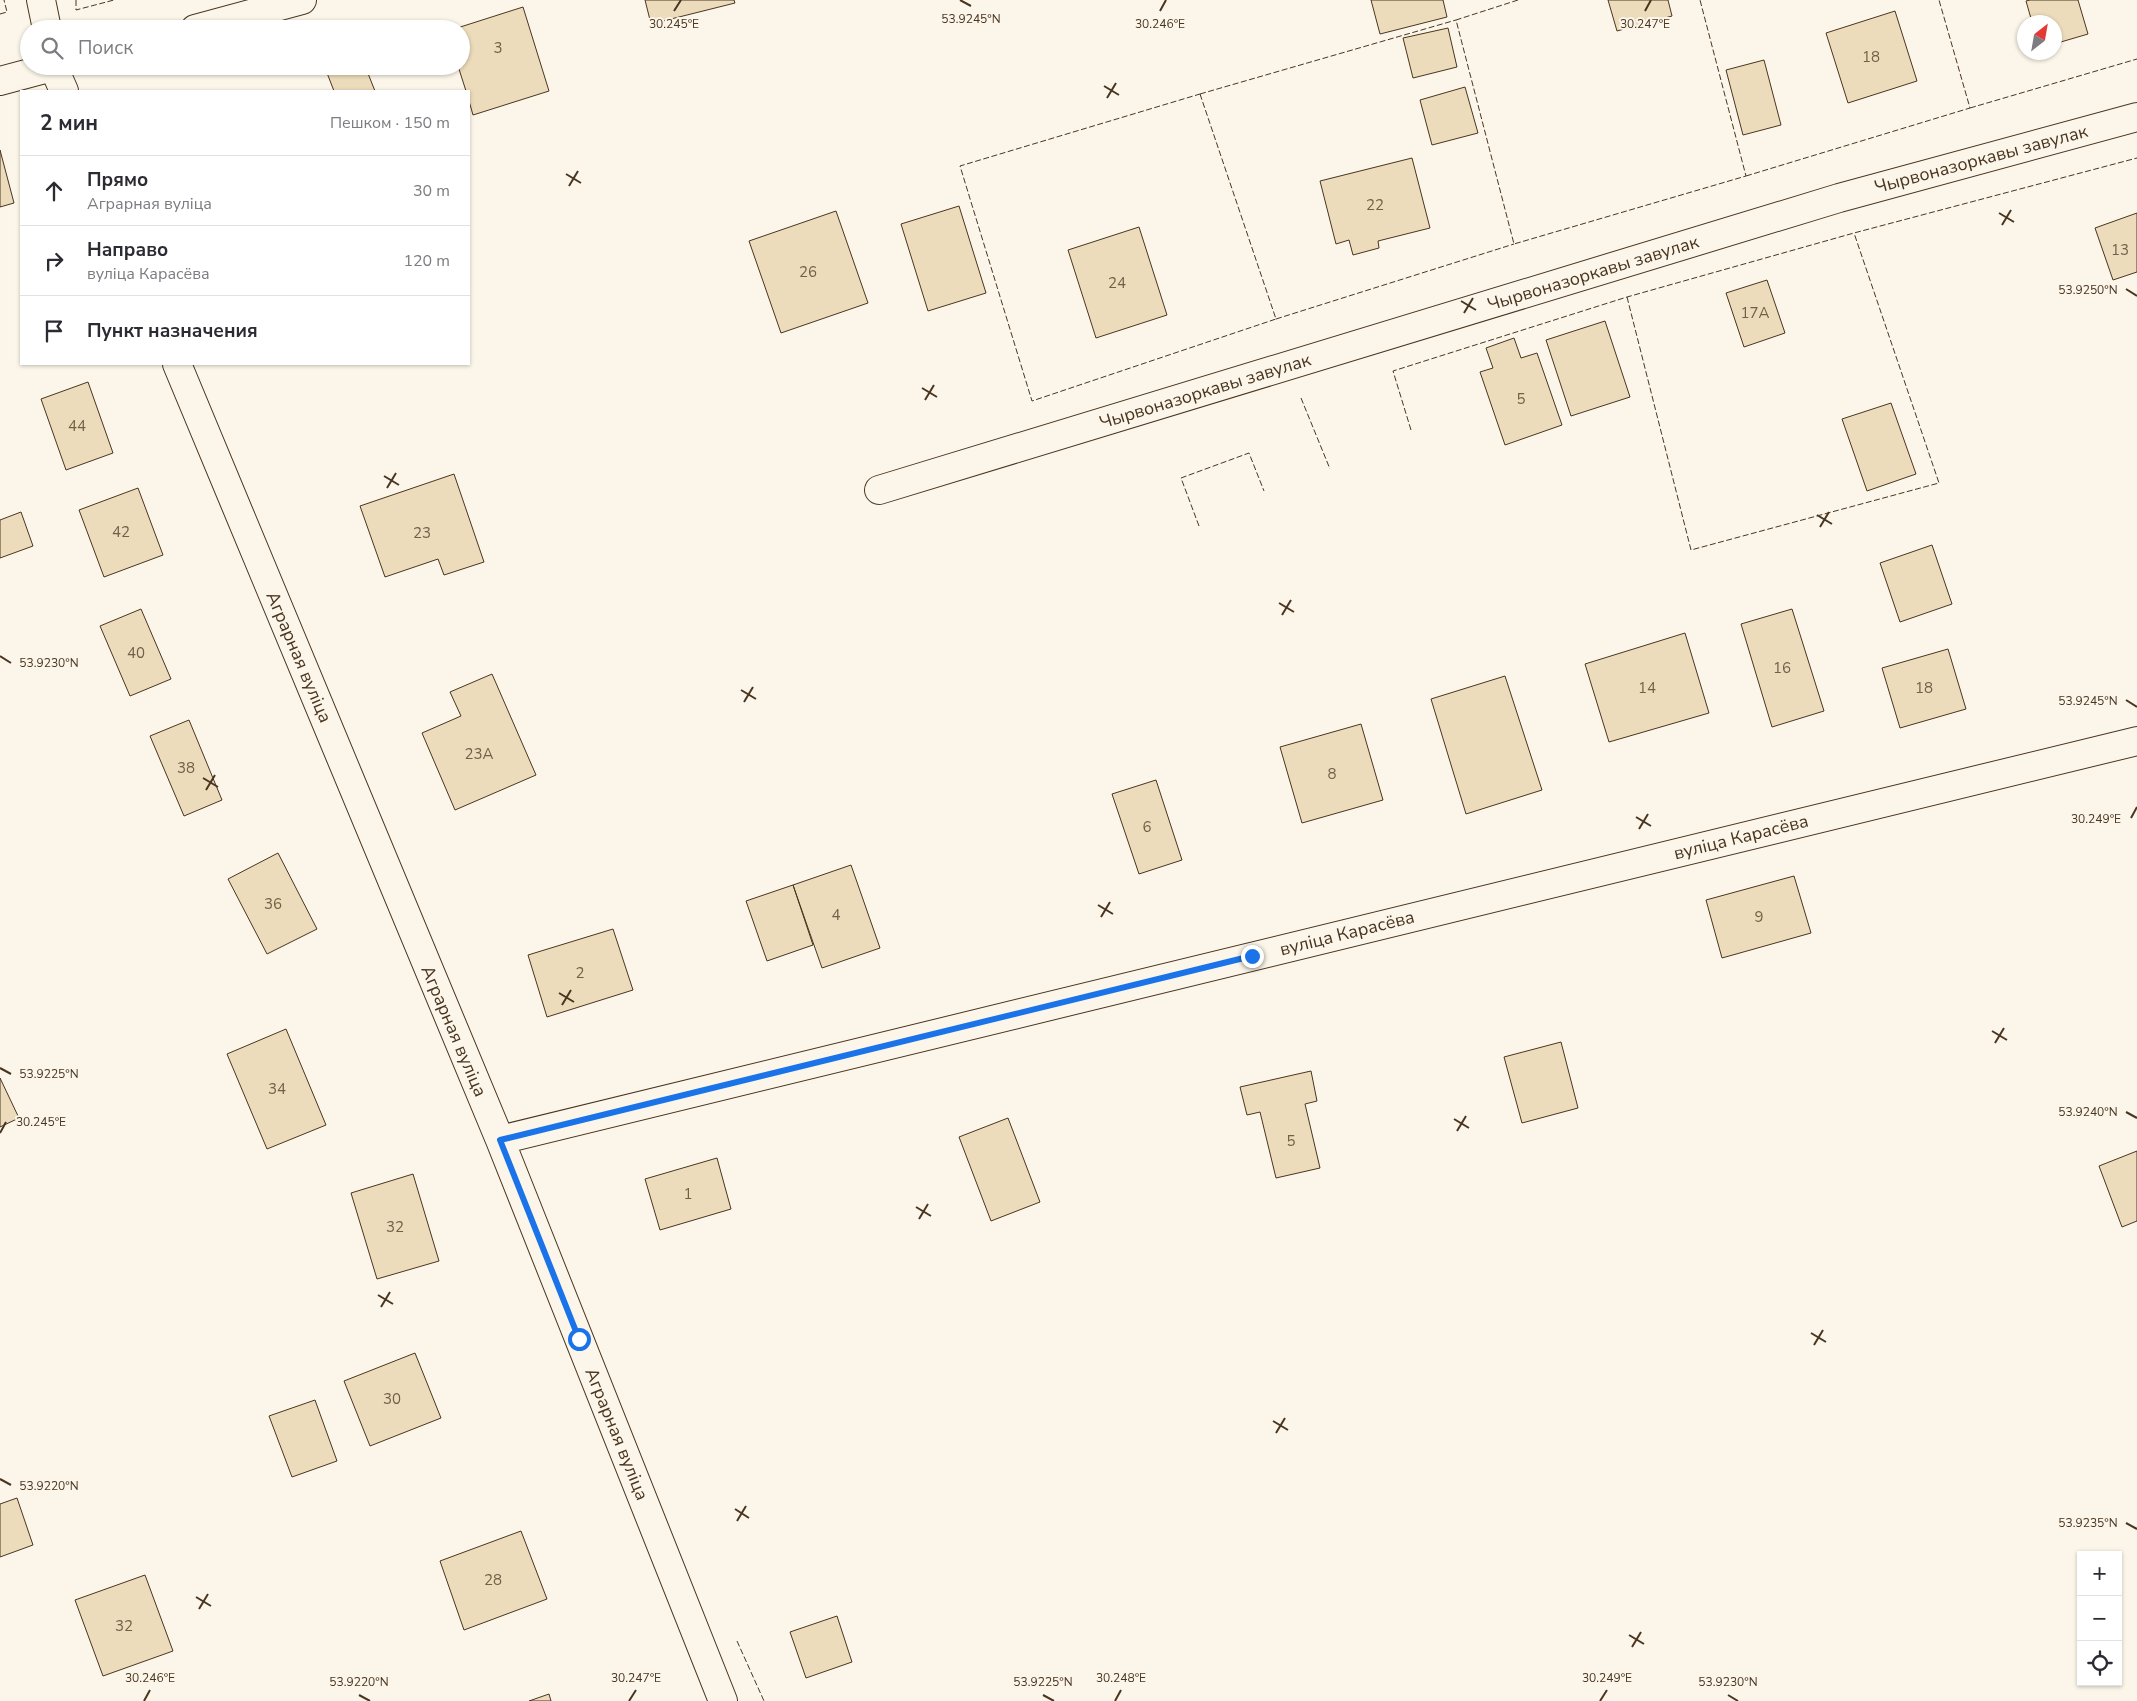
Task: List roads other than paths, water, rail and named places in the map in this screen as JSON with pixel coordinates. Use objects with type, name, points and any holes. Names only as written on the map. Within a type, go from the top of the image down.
[{"type":"street","points":[[41,0],[45,20]]},
{"type":"street","points":[[228,20],[302,0]]},
{"type":"street","points":[[0,81],[22,75]]},
{"type":"street","points":[[58,75],[64,90]]},
{"type":"street","name":"Чырвоназоркавы завулак","points":[[879,490],[1839,198],[2137,117]]},
{"type":"street","name":"Аграрная вуліца","points":[[177,365],[500,1140],[722,1701]]},
{"type":"street","name":"вуліца Карасёва","points":[[500,1140],[2137,741]]}]
